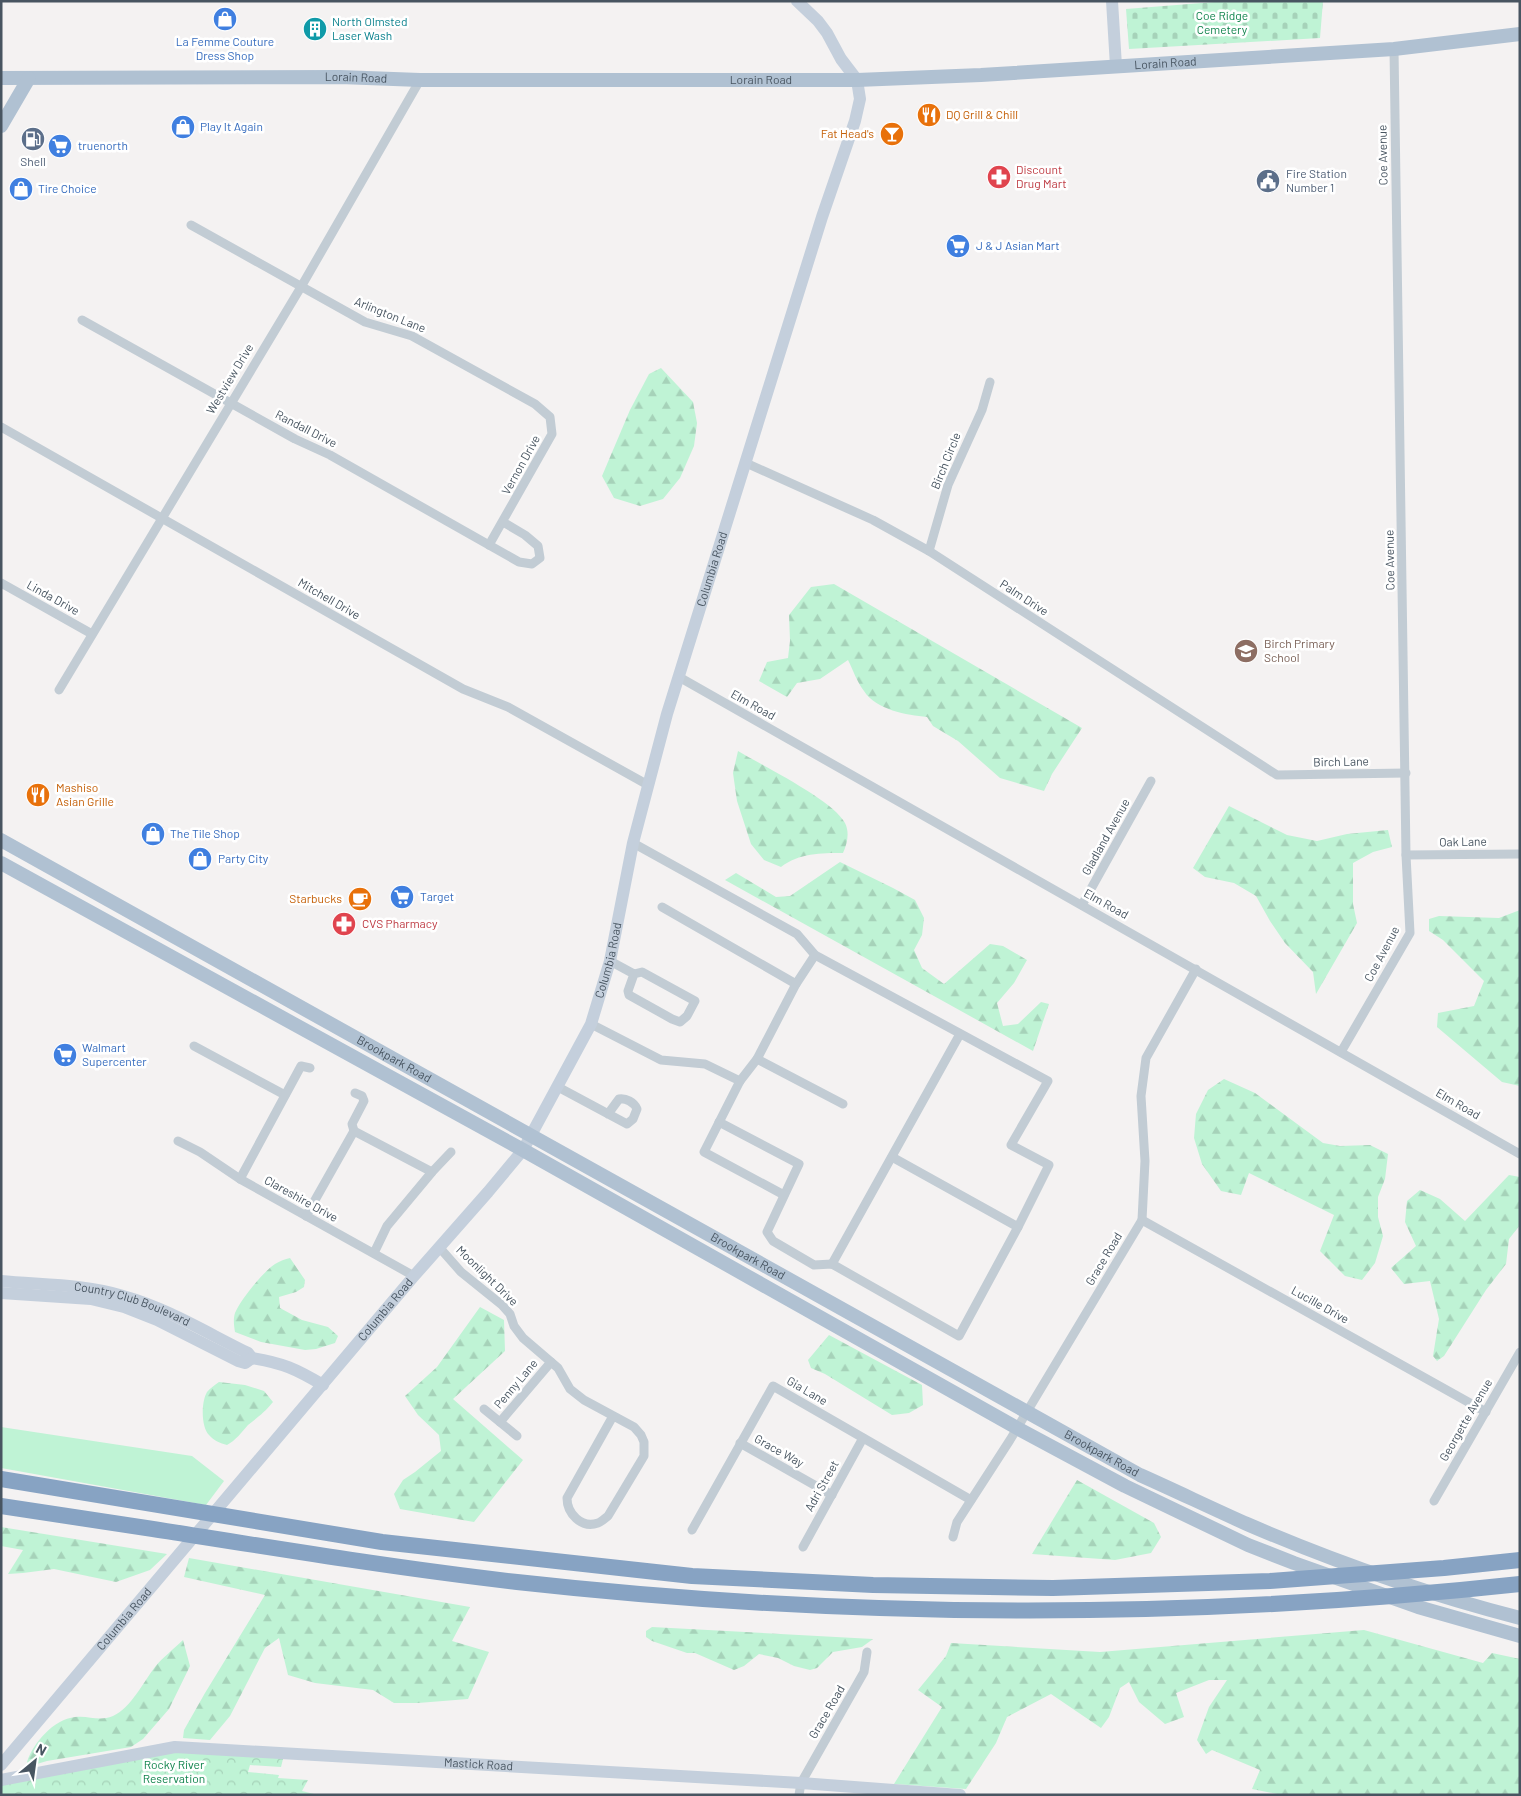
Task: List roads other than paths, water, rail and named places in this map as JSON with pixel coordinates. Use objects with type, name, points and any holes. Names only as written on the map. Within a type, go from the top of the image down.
[{"type":"highway","points":[[1,1479],[382,1542],[692,1576],[873,1585],[1053,1588],[1270,1581],[1444,1568],[1520,1560]]},
{"type":"highway","points":[[1,1506],[372,1564],[520,1582],[691,1598],[876,1608],[1057,1610],[1257,1605],[1328,1601],[1520,1584]]},
{"type":"main road","name":"Lorain Road","points":[[1,78],[340,77],[420,80],[856,80],[981,75],[1394,50],[1520,34]]},
{"type":"main road","points":[[2,125],[29,78]]},
{"type":"main road","points":[[1,108],[2,125]]},
{"type":"main road","name":"Brookpark Road","points":[[1,840],[1140,1475],[1248,1524],[1350,1565],[1465,1603],[1520,1618]]},
{"type":"main road","name":"Brookpark Road","points":[[1,863],[523,1150],[1017,1428],[1125,1486],[1248,1545],[1294,1563],[1418,1607],[1520,1636]]},
{"type":"street","name":"Columbia Road","points":[[1,1765],[414,1276],[523,1150],[591,1024],[610,961],[633,843],[679,677],[822,218],[855,121],[860,99],[856,80],[818,20],[797,1]]},
{"type":"street","points":[[1112,1],[1116,66]]},
{"type":"street","name":"Coe Avenue","points":[[1341,1052],[1410,933],[1406,855],[1394,50]]},
{"type":"street","name":"Westview Drive","points":[[59,690],[301,287],[420,80]]},
{"type":"street","name":"Arlington Lane","points":[[191,225],[365,322],[412,336],[535,404],[550,417]]},
{"type":"street","name":"Randall Drive","points":[[82,320],[295,440],[330,455],[519,562],[532,564],[540,558],[538,546],[525,535],[503,522]]},
{"type":"street","name":"Birch Circle","points":[[929,551],[948,485],[982,410],[990,382]]},
{"type":"street","name":"Vernon Drive","points":[[490,545],[552,434],[550,417]]},
{"type":"street","name":"Mitchell Drive","points":[[1,427],[463,689],[508,707],[648,785]]},
{"type":"street","name":"Palm Drive","points":[[746,463],[873,520],[929,551],[1277,775]]},
{"type":"street","name":"Linda Drive","points":[[1,583],[92,634]]},
{"type":"street","name":"Elm Road","points":[[679,677],[1520,1154]]},
{"type":"street","name":"Birch Lane","points":[[1277,775],[1406,773]]},
{"type":"street","name":"Gladland Avenue","points":[[1082,905],[1151,781]]},
{"type":"street","points":[[633,843],[797,934],[815,955],[1048,1080],[1011,1144],[1049,1165],[1018,1227],[958,1336],[832,1264],[814,1265],[773,1240],[766,1232],[799,1164],[719,1122]]},
{"type":"street","name":"Oak Lane","points":[[1406,855],[1520,854]]},
{"type":"street","points":[[662,907],[796,984]]},
{"type":"street","points":[[784,1195],[704,1152],[740,1081],[757,1058],[796,984],[815,955]]},
{"type":"street","points":[[610,961],[634,974],[642,972],[695,1002],[688,1016],[680,1022],[629,995],[628,991],[634,974]]},
{"type":"street","name":"Grace Road","points":[[953,1537],[957,1522],[1017,1428],[1142,1220],[1145,1161],[1141,1096],[1146,1058],[1196,970]]},
{"type":"street","points":[[591,1024],[661,1060],[705,1064],[740,1081]]},
{"type":"street","points":[[832,1264],[960,1034]]},
{"type":"street","points":[[194,1046],[285,1095]]},
{"type":"street","points":[[757,1058],[844,1104]]},
{"type":"street","points":[[240,1178],[301,1066],[310,1068]]},
{"type":"street","points":[[558,1087],[608,1114]]},
{"type":"street","points":[[306,1216],[354,1131],[352,1124],[364,1101],[362,1096],[355,1093]]},
{"type":"street","points":[[354,1131],[432,1172]]},
{"type":"street","name":"Clareshire Drive","points":[[178,1141],[200,1152],[240,1178],[306,1216],[414,1276]]},
{"type":"street","points":[[374,1253],[388,1226],[432,1172],[451,1152]]},
{"type":"street","points":[[892,1157],[1018,1227]]},
{"type":"street","name":"Lucille Drive","points":[[1142,1220],[1486,1412]]},
{"type":"street","name":"Moonlight Drive","points":[[439,1248],[462,1272],[502,1305],[510,1314],[514,1326],[524,1338],[558,1368],[570,1389],[576,1395],[634,1427],[644,1442],[644,1456],[608,1516],[599,1523],[581,1522],[570,1512],[566,1498],[613,1416]]},
{"type":"street","name":"Country Club Boulevard","points":[[1,1281],[91,1289],[122,1295],[174,1315],[248,1353],[252,1358],[280,1363],[298,1370],[323,1385]]},
{"type":"street","name":"Country Club Boulevard","points":[[1,1293],[91,1299],[108,1303],[157,1320],[230,1358],[246,1362],[252,1358]]},
{"type":"street","name":"Georgette Avenue","points":[[1434,1500],[1520,1352]]},
{"type":"street","name":"Penny Lane","points":[[500,1422],[551,1362]]},
{"type":"street","name":"Gia Lane","points":[[692,1530],[772,1386],[971,1500]]},
{"type":"street","points":[[484,1409],[517,1436]]},
{"type":"street","name":"Adri Street","points":[[803,1547],[863,1438]]},
{"type":"street","name":"Grace Way","points":[[740,1443],[832,1495]]},
{"type":"street","name":"Grace Road","points":[[800,1789],[864,1672],[867,1652]]},
{"type":"street","name":"Mastick Road","points":[[1,1780],[175,1746],[800,1789],[960,1795]]},
{"type":"place","name":"La Femme Couture Dress Shop","points":[[225,19]]},
{"type":"place","name":"North Olmsted Laser Wash","points":[[315,29]]},
{"type":"place","name":"DQ Grill & Chill","points":[[929,115]]},
{"type":"place","name":"Play It Again","points":[[183,127]]},
{"type":"place","name":"Fat Head's","points":[[892,134]]},
{"type":"place","name":"Shell","points":[[33,139]]},
{"type":"place","name":"truenorth","points":[[60,146]]},
{"type":"place","name":"Discount Drug Mart","points":[[999,177]]},
{"type":"place","name":"Fire Station Number 1","points":[[1268,181]]},
{"type":"place","name":"Tire Choice","points":[[21,189]]},
{"type":"place","name":"J & J Asian Mart","points":[[958,246]]},
{"type":"place","name":"Birch Primary School","points":[[1246,651]]},
{"type":"place","name":"Mashiso Asian Grille","points":[[38,795]]},
{"type":"place","name":"The Tile Shop","points":[[153,834]]},
{"type":"place","name":"Party City","points":[[200,859]]},
{"type":"place","name":"Target","points":[[402,897]]},
{"type":"place","name":"Starbucks","points":[[360,899]]},
{"type":"place","name":"CVS Pharmacy","points":[[344,924]]},
{"type":"place","name":"Walmart Supercenter","points":[[65,1055]]},
{"type":"park label","name":"Coe Ridge Cemetery","points":[[1222,23]]},
{"type":"park label","name":"Rocky River Reservation","points":[[174,1772]]}]
